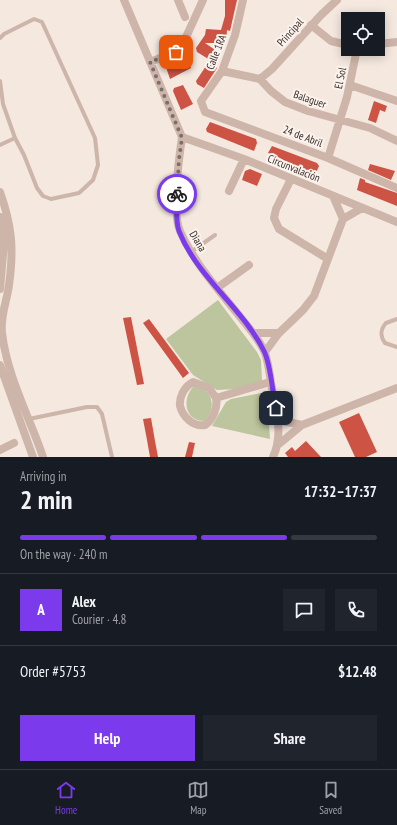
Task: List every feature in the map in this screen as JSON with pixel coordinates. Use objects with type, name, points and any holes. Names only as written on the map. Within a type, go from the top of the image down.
[{"type":"street","points":[[124,0],[182,138]]},
{"type":"street","points":[[178,0],[185,17]]},
{"type":"street","points":[[150,62],[176,52],[180,48],[203,0]]},
{"type":"street","name":"Calle 1RA","points":[[202,108],[201,101],[222,71],[235,35],[243,0]]},
{"type":"street","name":"Principal","points":[[260,79],[272,70],[311,25],[337,0]]},
{"type":"street","points":[[311,25],[331,41],[341,43]]},
{"type":"street","points":[[385,43],[397,42]]},
{"type":"street","name":"El Sol","points":[[328,158],[350,85],[355,56]]},
{"type":"street","points":[[222,71],[260,79]]},
{"type":"street","name":"Balaguer","points":[[260,79],[271,91],[285,102],[370,128],[397,141]]},
{"type":"street","points":[[350,85],[397,101]]},
{"type":"street","name":"24 de Abril","points":[[202,108],[204,112],[328,158],[397,188]]},
{"type":"street","name":"Circunvalación","points":[[182,138],[244,160],[397,222]]},
{"type":"street","name":"Diana","points":[[182,138],[179,159],[177,212],[179,230],[191,252],[217,288],[253,333],[264,352],[278,420],[279,444],[273,457]]},
{"type":"street","points":[[230,191],[244,160]]},
{"type":"street","points":[[291,179],[276,209],[274,218],[280,229],[328,259]]},
{"type":"street","points":[[0,192],[12,234],[13,248],[9,284],[2,320],[2,332],[14,380],[43,457]]},
{"type":"street","points":[[333,196],[343,219]]},
{"type":"street","points":[[264,352],[279,332],[303,310],[314,296],[343,219],[362,208]]},
{"type":"street","points":[[0,221],[4,243],[0,289]]},
{"type":"street","points":[[217,288],[249,265]]},
{"type":"street","points":[[253,333],[279,332]]},
{"type":"street","points":[[0,365],[33,457]]},
{"type":"street","points":[[193,382],[209,388],[216,398],[217,405],[210,422],[202,426],[189,420],[180,406],[180,399],[185,389],[193,382]]},
{"type":"street","points":[[216,398],[270,382]]},
{"type":"street","points":[[279,444],[302,425],[397,388]]},
{"type":"street","points":[[278,420],[302,425]]},
{"type":"street","points":[[0,450],[14,443]]},
{"type":"lane","points":[[0,38],[4,34],[34,19],[42,22],[95,138],[98,165],[93,180],[79,193],[51,199],[43,196],[37,188],[24,155],[15,138],[3,104],[0,81]]},
{"type":"lane","points":[[0,145],[15,138]]},
{"type":"lane","points":[[191,252],[215,235]]},
{"type":"lane","points":[[397,319],[386,323],[383,326],[381,335],[385,343],[397,347]]},
{"type":"lane","points":[[29,419],[87,407],[97,407],[102,414],[112,457]]},
{"type":"green space","points":[[218,300],[257,352],[261,360],[262,381],[236,389],[217,390],[193,375],[166,339]]},
{"type":"green space","points":[[194,386],[205,390],[211,399],[211,410],[205,421],[193,418],[187,409],[187,397]]},
{"type":"green space","points":[[261,393],[267,395],[270,439],[212,426],[226,402],[231,399]]},
{"type":"building","points":[[225,0],[237,0],[230,31],[227,30],[226,43],[205,43],[221,54],[214,65],[217,68],[204,88],[197,84],[196,81],[210,60],[197,52],[196,48],[205,35],[206,29],[221,30],[225,16]]},
{"type":"building","points":[[187,57],[191,68],[170,79],[166,67]]},
{"type":"building","points":[[183,85],[193,104],[181,110],[173,91],[174,88]]},
{"type":"building","points":[[374,101],[387,106],[385,112],[380,110],[376,123],[368,120]]},
{"type":"building","points":[[210,122],[256,139],[257,143],[254,151],[207,132],[206,129]]},
{"type":"building","points":[[272,146],[317,163],[319,166],[315,175],[293,167],[280,158],[268,153]]},
{"type":"building","points":[[370,164],[395,171],[391,180],[368,170]]},
{"type":"building","points":[[250,169],[262,174],[257,186],[242,180],[245,171]]},
{"type":"building","points":[[360,178],[365,180],[365,182],[397,193],[397,206],[357,190]]},
{"type":"building","points":[[131,317],[144,384],[137,385],[123,318]]},
{"type":"building","points":[[149,319],[189,373],[183,378],[143,323]]},
{"type":"building","points":[[359,413],[377,452],[366,457],[355,457],[339,422]]},
{"type":"building","points":[[151,418],[158,457],[150,457],[143,419]]},
{"type":"building","points":[[306,441],[321,457],[288,457],[285,453],[292,447],[295,451]]},
{"type":"building","points":[[189,442],[195,443],[192,457],[185,457]]},
{"type":"way so far","points":[[176,52],[150,62],[182,138],[177,194]]},
{"type":"route","points":[[177,194],[179,230],[193,255],[253,333],[264,352],[276,408]]}]
